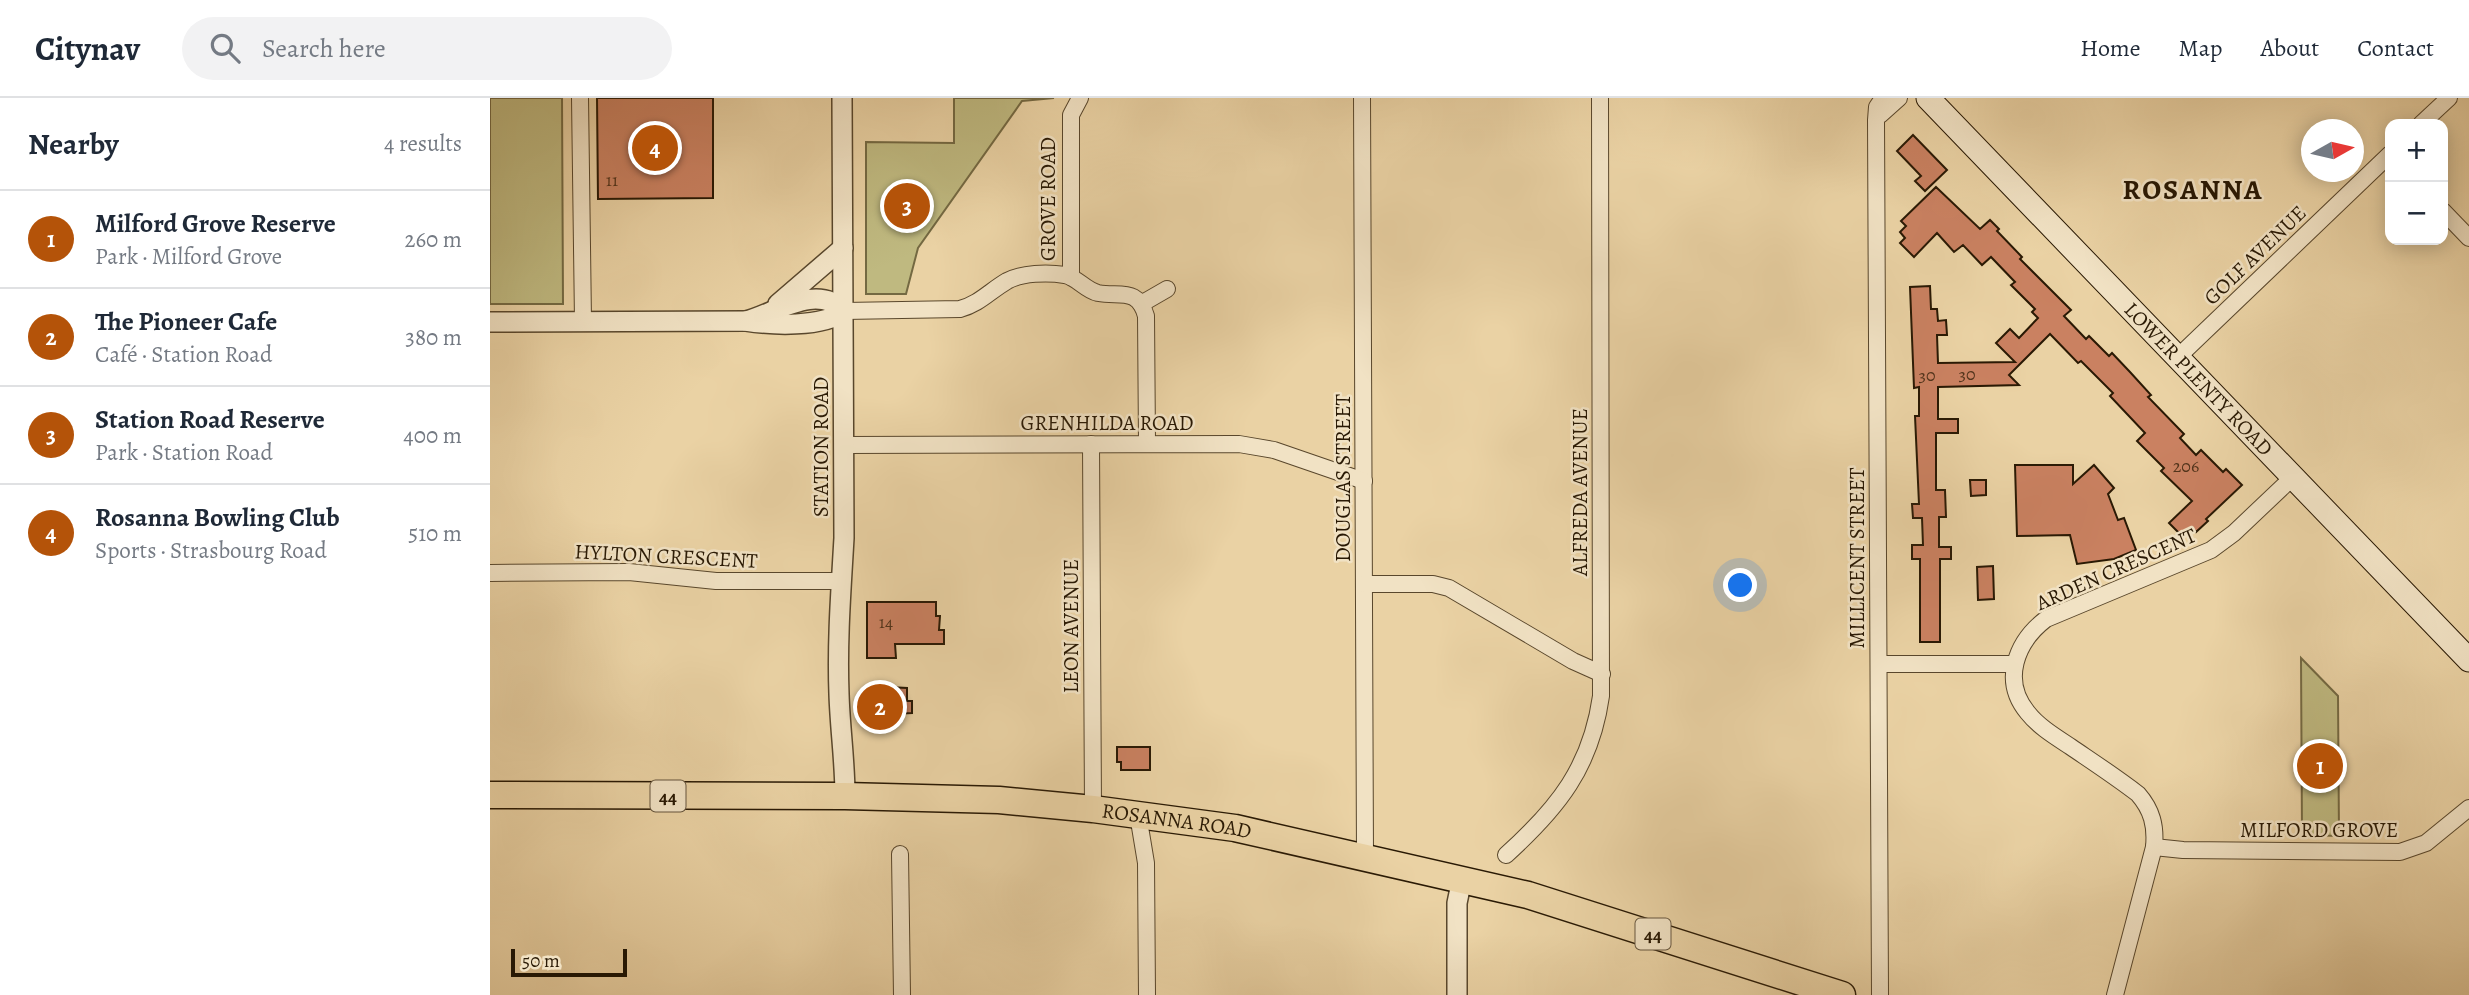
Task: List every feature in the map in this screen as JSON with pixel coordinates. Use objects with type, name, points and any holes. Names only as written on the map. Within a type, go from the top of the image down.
[{"type":"highway","name":"ROSANNA ROAD","points":[[490,795],[845,796],[999,800],[1093,809],[1235,828],[1528,895],[1842,995]]},
{"type":"main road","name":"LOWER PLENTY ROAD","points":[[1928,98],[2469,660]]},
{"type":"street","points":[[580,98],[583,321]]},
{"type":"street","name":"STATION ROAD","points":[[842,98],[844,538],[839,692],[845,796]]},
{"type":"street","name":"GROVE ROAD","points":[[490,322],[745,321],[770,324],[824,320],[844,311],[960,309],[976,303],[1018,276],[1046,274],[1071,277],[1071,115],[1080,98]]},
{"type":"street","name":"DOUGLAS STREET","points":[[1362,98],[1365,857]]},
{"type":"street","name":"ALFREDA AVENUE","points":[[1506,855],[1544,820],[1579,771],[1596,724],[1601,696],[1600,98]]},
{"type":"street","name":"MILLICENT STREET","points":[[1880,995],[1876,120],[1877,107],[1882,98]]},
{"type":"street","points":[[1876,120],[1899,98]]},
{"type":"street","points":[[2426,119],[2449,98]]},
{"type":"street","name":"GOLF AVENUE","points":[[2178,357],[2385,160]]},
{"type":"street","points":[[2448,216],[2469,238]]},
{"type":"street","points":[[769,311],[843,248]]},
{"type":"street","points":[[1071,277],[1096,292],[1125,294],[1141,304],[1147,323],[1147,443]]},
{"type":"street","points":[[1141,304],[1167,289]]},
{"type":"street","name":"GROVE ROAD","points":[[745,321],[793,303],[820,300],[836,303],[844,311]]},
{"type":"street","name":"LEON AVENUE","points":[[1091,444],[1093,809]]},
{"type":"street","name":"GRENHILDA ROAD","points":[[844,445],[1251,445],[1274,450],[1363,481]]},
{"type":"street","name":"ARDEN CRESCENT","points":[[2014,664],[2022,642],[2046,619],[2211,550],[2234,533],[2292,477]]},
{"type":"street","name":"HYLTON CRESCENT","points":[[490,573],[629,572],[716,581],[841,581]]},
{"type":"street","points":[[1364,584],[1433,584],[1449,588],[1602,674]]},
{"type":"street","points":[[1878,664],[2014,664],[2017,695],[2028,713],[2048,731],[2127,785],[2145,803],[2154,823],[2154,848],[2115,995]]},
{"type":"street","name":"MILFORD GROVE","points":[[2154,848],[2196,851],[2400,852],[2426,844],[2469,808]]},
{"type":"street","points":[[1147,995],[1148,816]]},
{"type":"street","points":[[900,854],[902,995]]},
{"type":"street","points":[[1457,995],[1457,903],[1462,879]]},
{"type":"shaded area","points":[[490,98],[562,98],[563,304],[490,304]]},
{"type":"shaded area","points":[[954,98],[1054,98],[1022,101],[918,248],[906,294],[866,294],[866,142],[954,143]]},
{"type":"shaded area","points":[[2301,658],[2338,696],[2339,836],[2302,835]]},
{"type":"building","points":[[597,98],[713,98],[713,198],[598,199]]},
{"type":"building","points":[[1913,135],[1947,170],[1925,191],[1915,181],[1921,176],[1897,151]]},
{"type":"building","points":[[1936,187],[1980,229],[1990,220],[2022,257],[2020,259],[2071,310],[2064,316],[2086,339],[2089,336],[2109,356],[2112,353],[2151,395],[2148,397],[2184,434],[2180,438],[2196,455],[2201,450],[2223,472],[2226,469],[2242,485],[2196,532],[2192,528],[2183,537],[2169,523],[2192,501],[2161,471],[2164,468],[2137,441],[2145,433],[2110,396],[2113,393],[2050,334],[2009,375],[2019,385],[1938,387],[1938,419],[1958,419],[1958,433],[1936,433],[1936,490],[1945,490],[1946,517],[1939,517],[1939,547],[1951,547],[1951,559],[1940,559],[1940,642],[1920,642],[1920,559],[1912,559],[1912,545],[1923,545],[1922,518],[1913,518],[1912,504],[1919,504],[1915,416],[1919,416],[1919,387],[1914,388],[1910,287],[1930,286],[1931,309],[1937,309],[1938,321],[1946,320],[1947,335],[1937,335],[1938,363],[2015,362],[1996,343],[2010,329],[2019,338],[2038,318],[2032,312],[2035,309],[2011,285],[2015,282],[1991,257],[1982,265],[1963,245],[1954,252],[1937,233],[1914,257],[1900,243],[1905,238],[1900,232],[1906,226],[1901,221]]},
{"type":"building","points":[[2015,465],[2073,465],[2073,484],[2094,465],[2114,488],[2108,494],[2118,520],[2124,518],[2136,550],[2114,559],[2077,564],[2070,535],[2017,536]]},
{"type":"building","points":[[1970,480],[1986,480],[1986,495],[1971,496]]},
{"type":"building","points":[[1993,566],[1994,599],[1978,600],[1977,567]]},
{"type":"building","points":[[867,602],[936,602],[936,616],[940,616],[939,630],[944,630],[944,644],[895,644],[896,658],[867,658]]},
{"type":"building","points":[[867,686],[907,688],[907,701],[912,701],[912,713],[867,715]]},
{"type":"building","points":[[1117,747],[1150,747],[1150,770],[1121,770],[1121,762],[1117,762]]},
{"type":"place","name":"Rosanna Bowling Club","points":[[655,148]]},
{"type":"place","name":"Station Road Reserve","points":[[907,206]]},
{"type":"place","name":"The Pioneer Cafe","points":[[880,707]]},
{"type":"place","name":"Milford Grove Reserve","points":[[2320,766]]},
{"type":"district","name":"ROSANNA","points":[[2193,189]]}]
